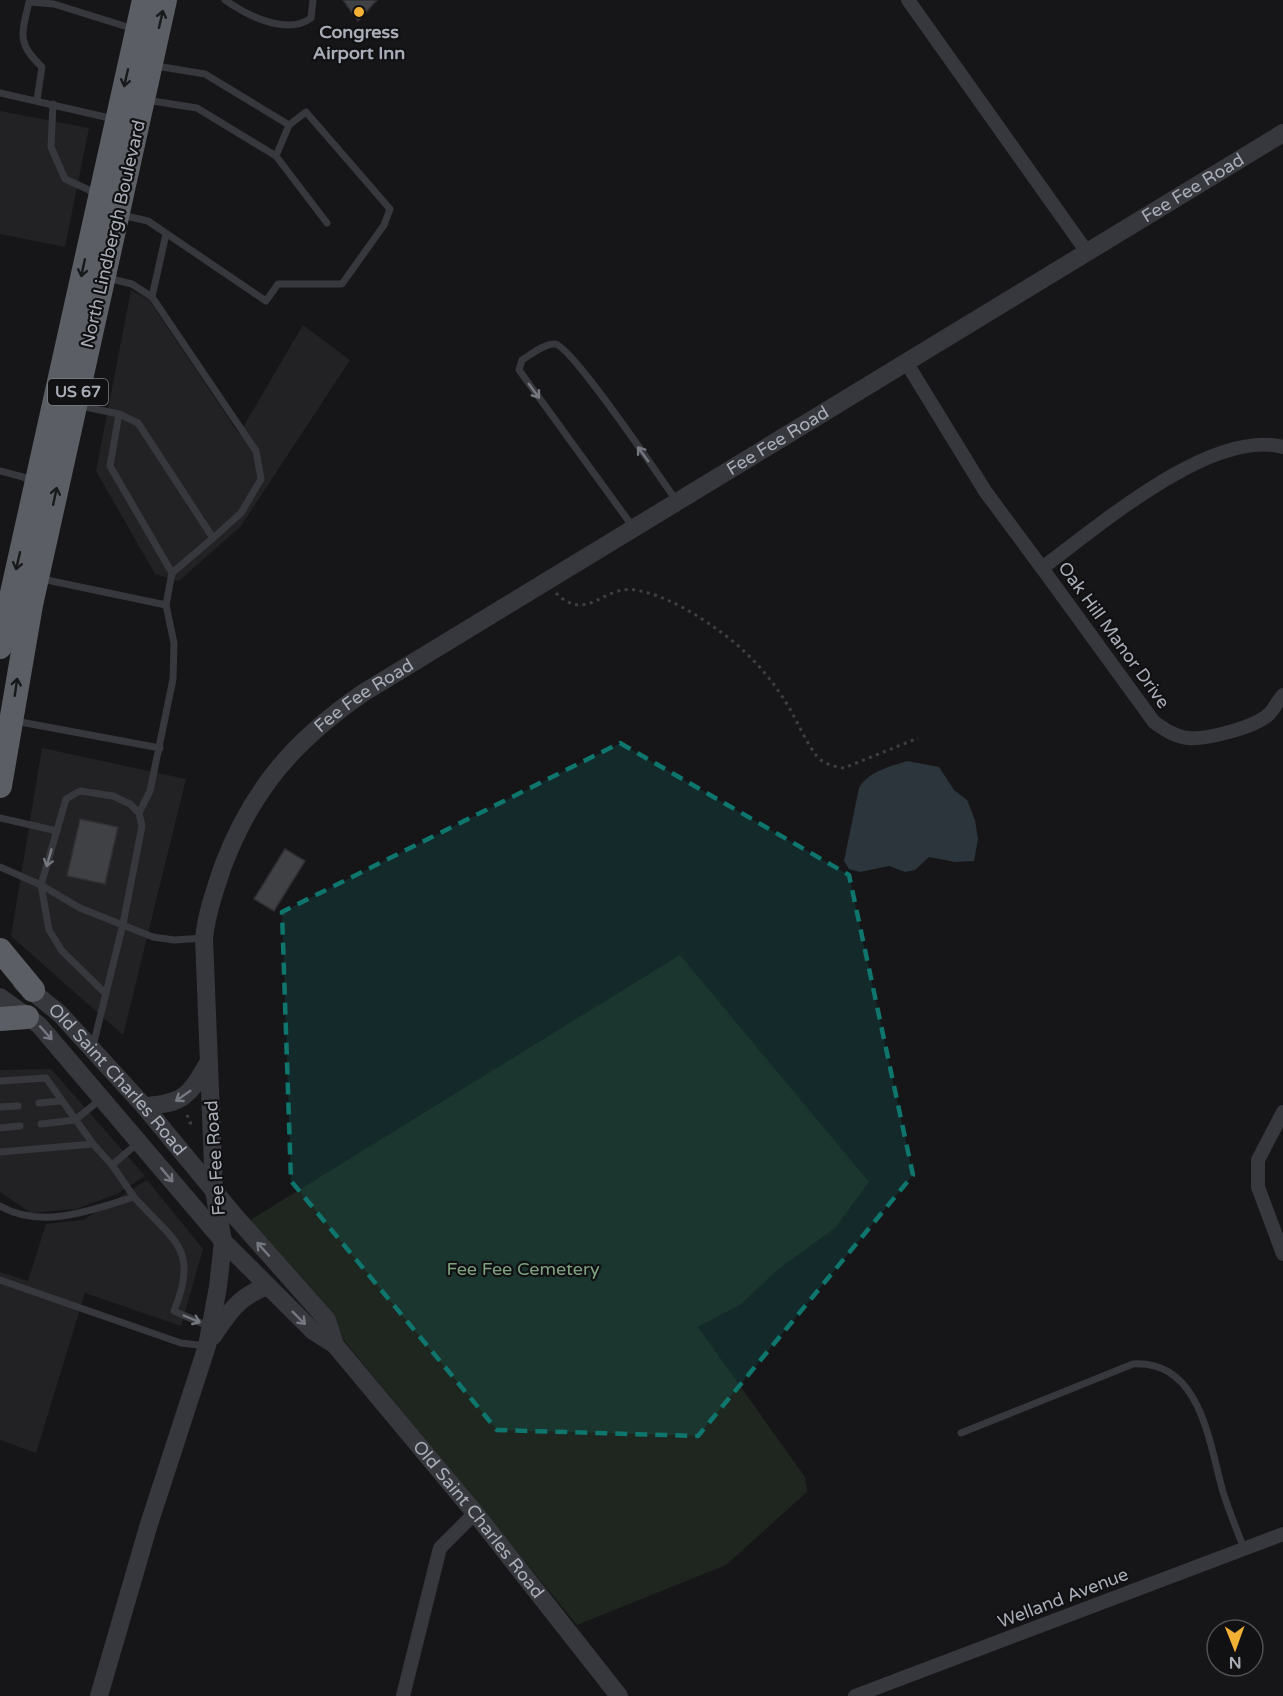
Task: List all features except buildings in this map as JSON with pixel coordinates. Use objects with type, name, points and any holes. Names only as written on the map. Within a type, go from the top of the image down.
[{"type":"highway","name":"North Lindbergh Boulevard","points":[[0,647],[144,0]]},
{"type":"highway","name":"North Lindbergh Boulevard","points":[[0,786],[37,578],[165,0]]},
{"type":"highway","points":[[0,950],[33,990]]},
{"type":"highway","points":[[0,1019],[27,1017]]},
{"type":"street","points":[[908,0],[1087,252]]},
{"type":"street","name":"Fee Fee Road","points":[[99,1696],[149,1524],[207,1346],[223,1241],[214,1191],[213,1120],[207,1063],[204,938],[207,911],[237,829],[264,784],[303,740],[363,693],[1283,134]]},
{"type":"street","name":"Oak Hill Manor Drive","points":[[906,362],[984,491],[1154,722],[1169,733],[1187,738],[1208,737],[1268,716],[1283,695]]},
{"type":"street","name":"Oak Hill Manor Drive","points":[[1042,568],[1172,474],[1226,451],[1267,444],[1283,447]]},
{"type":"street","name":"Old Saint Charles Road","points":[[0,968],[33,990],[93,1049],[144,1106],[214,1191],[327,1320],[335,1345]]},
{"type":"street","name":"Old Saint Charles Road","points":[[0,997],[39,1025],[103,1097],[223,1241],[312,1331],[335,1345],[475,1513],[619,1696]]},
{"type":"street","points":[[144,1106],[169,1104],[187,1095],[207,1063]]},
{"type":"street","points":[[103,1097],[122,1083]]},
{"type":"street","points":[[1283,1112],[1258,1160],[1258,1187],[1283,1254]]},
{"type":"street","points":[[207,1346],[228,1312],[249,1293],[268,1286]]},
{"type":"street","points":[[403,1696],[440,1548],[475,1513]]},
{"type":"street","name":"Welland Avenue","points":[[855,1696],[1283,1534]]},
{"type":"lane","points":[[225,0],[246,15],[291,26],[311,18],[313,0]]},
{"type":"lane","points":[[37,100],[42,66],[29,54],[21,38],[29,2],[54,3],[137,30]]},
{"type":"lane","points":[[150,65],[205,74],[289,125]]},
{"type":"lane","points":[[0,93],[117,119]]},
{"type":"lane","points":[[143,100],[197,108],[276,156],[327,223]]},
{"type":"lane","points":[[52,104],[51,147],[65,179],[100,195]]},
{"type":"lane","points":[[118,214],[148,221],[266,301],[278,284],[342,284],[384,225],[390,209],[306,112],[289,125],[276,156]]},
{"type":"lane","points":[[152,297],[166,234]]},
{"type":"lane","points":[[104,277],[132,284],[152,297],[256,452],[261,479],[241,513],[172,573],[165,605],[174,643],[173,679],[150,791],[139,813]]},
{"type":"lane","points":[[633,527],[519,370],[522,360],[550,344],[557,344],[563,348],[585,373],[677,502]]},
{"type":"lane","points":[[75,405],[119,414],[138,423],[213,538]]},
{"type":"lane","points":[[119,414],[110,466],[172,573]]},
{"type":"lane","points":[[0,471],[36,480]]},
{"type":"lane","points":[[37,578],[165,605]]},
{"type":"lane","points":[[11,720],[160,748]]},
{"type":"lane","points":[[93,1049],[123,924],[142,826],[139,813],[130,804],[112,796],[80,791],[66,799],[41,885],[49,930],[62,951],[106,994]]},
{"type":"lane","points":[[0,818],[57,831]]},
{"type":"lane","points":[[0,867],[41,885],[80,908],[153,937],[174,940],[204,938]]},
{"type":"lane","points":[[0,1081],[46,1078],[134,1197],[176,1241],[183,1255],[184,1286],[174,1311],[210,1327]]},
{"type":"lane","points":[[41,1124],[75,1120],[103,1097]]},
{"type":"lane","points":[[39,1103],[62,1101]]},
{"type":"lane","points":[[0,1107],[18,1106]]},
{"type":"lane","points":[[0,1128],[20,1126]]},
{"type":"lane","points":[[112,1165],[139,1142]]},
{"type":"lane","points":[[0,1152],[93,1144]]},
{"type":"lane","points":[[0,1206],[29,1218],[69,1215],[134,1197]]},
{"type":"lane","points":[[0,1280],[181,1343],[207,1346]]},
{"type":"lane","points":[[961,1433],[1133,1364],[1158,1365],[1167,1369],[1178,1380],[1203,1418],[1224,1494],[1244,1549]]},
{"type":"path","points":[[544,582],[567,602],[576,606],[588,605],[616,592],[634,589],[670,602],[716,628],[739,645],[762,669],[789,708],[817,757],[835,767],[844,768],[918,738]]},
{"type":"path","points":[[184,1107],[190,1123],[198,1122]]},
{"type":"highlighted area","points":[[620,743],[849,875],[913,1175],[698,1436],[497,1430],[291,1181],[282,912]]},
{"type":"shaded area","points":[[0,111],[89,128],[65,247],[0,234]]},
{"type":"shaded area","points":[[131,290],[149,300],[239,434],[303,325],[350,360],[241,526],[179,581],[155,574],[96,471]]},
{"type":"shaded area","points":[[42,748],[186,779],[123,1035],[11,936]]},
{"type":"shaded area","points":[[907,761],[939,767],[954,790],[967,800],[975,820],[978,839],[974,861],[955,862],[929,857],[915,870],[905,872],[889,866],[860,872],[849,869],[844,861],[859,788],[868,777]]},
{"type":"shaded area","points":[[51,1069],[145,1176],[117,1194],[76,1209],[31,1213],[0,1192],[0,1070]]},
{"type":"shaded area","points":[[147,1180],[203,1249],[181,1326],[85,1293],[36,1453],[0,1440],[0,1272],[28,1281],[46,1224],[83,1220]]},
{"type":"green space","name":"Fee Fee Cemetery","points":[[680,955],[869,1182],[835,1228],[777,1270],[741,1304],[698,1327],[805,1477],[807,1492],[726,1565],[577,1625],[247,1222]]},
{"type":"place","name":"Congress Airport Inn","points":[[359,12]]}]
